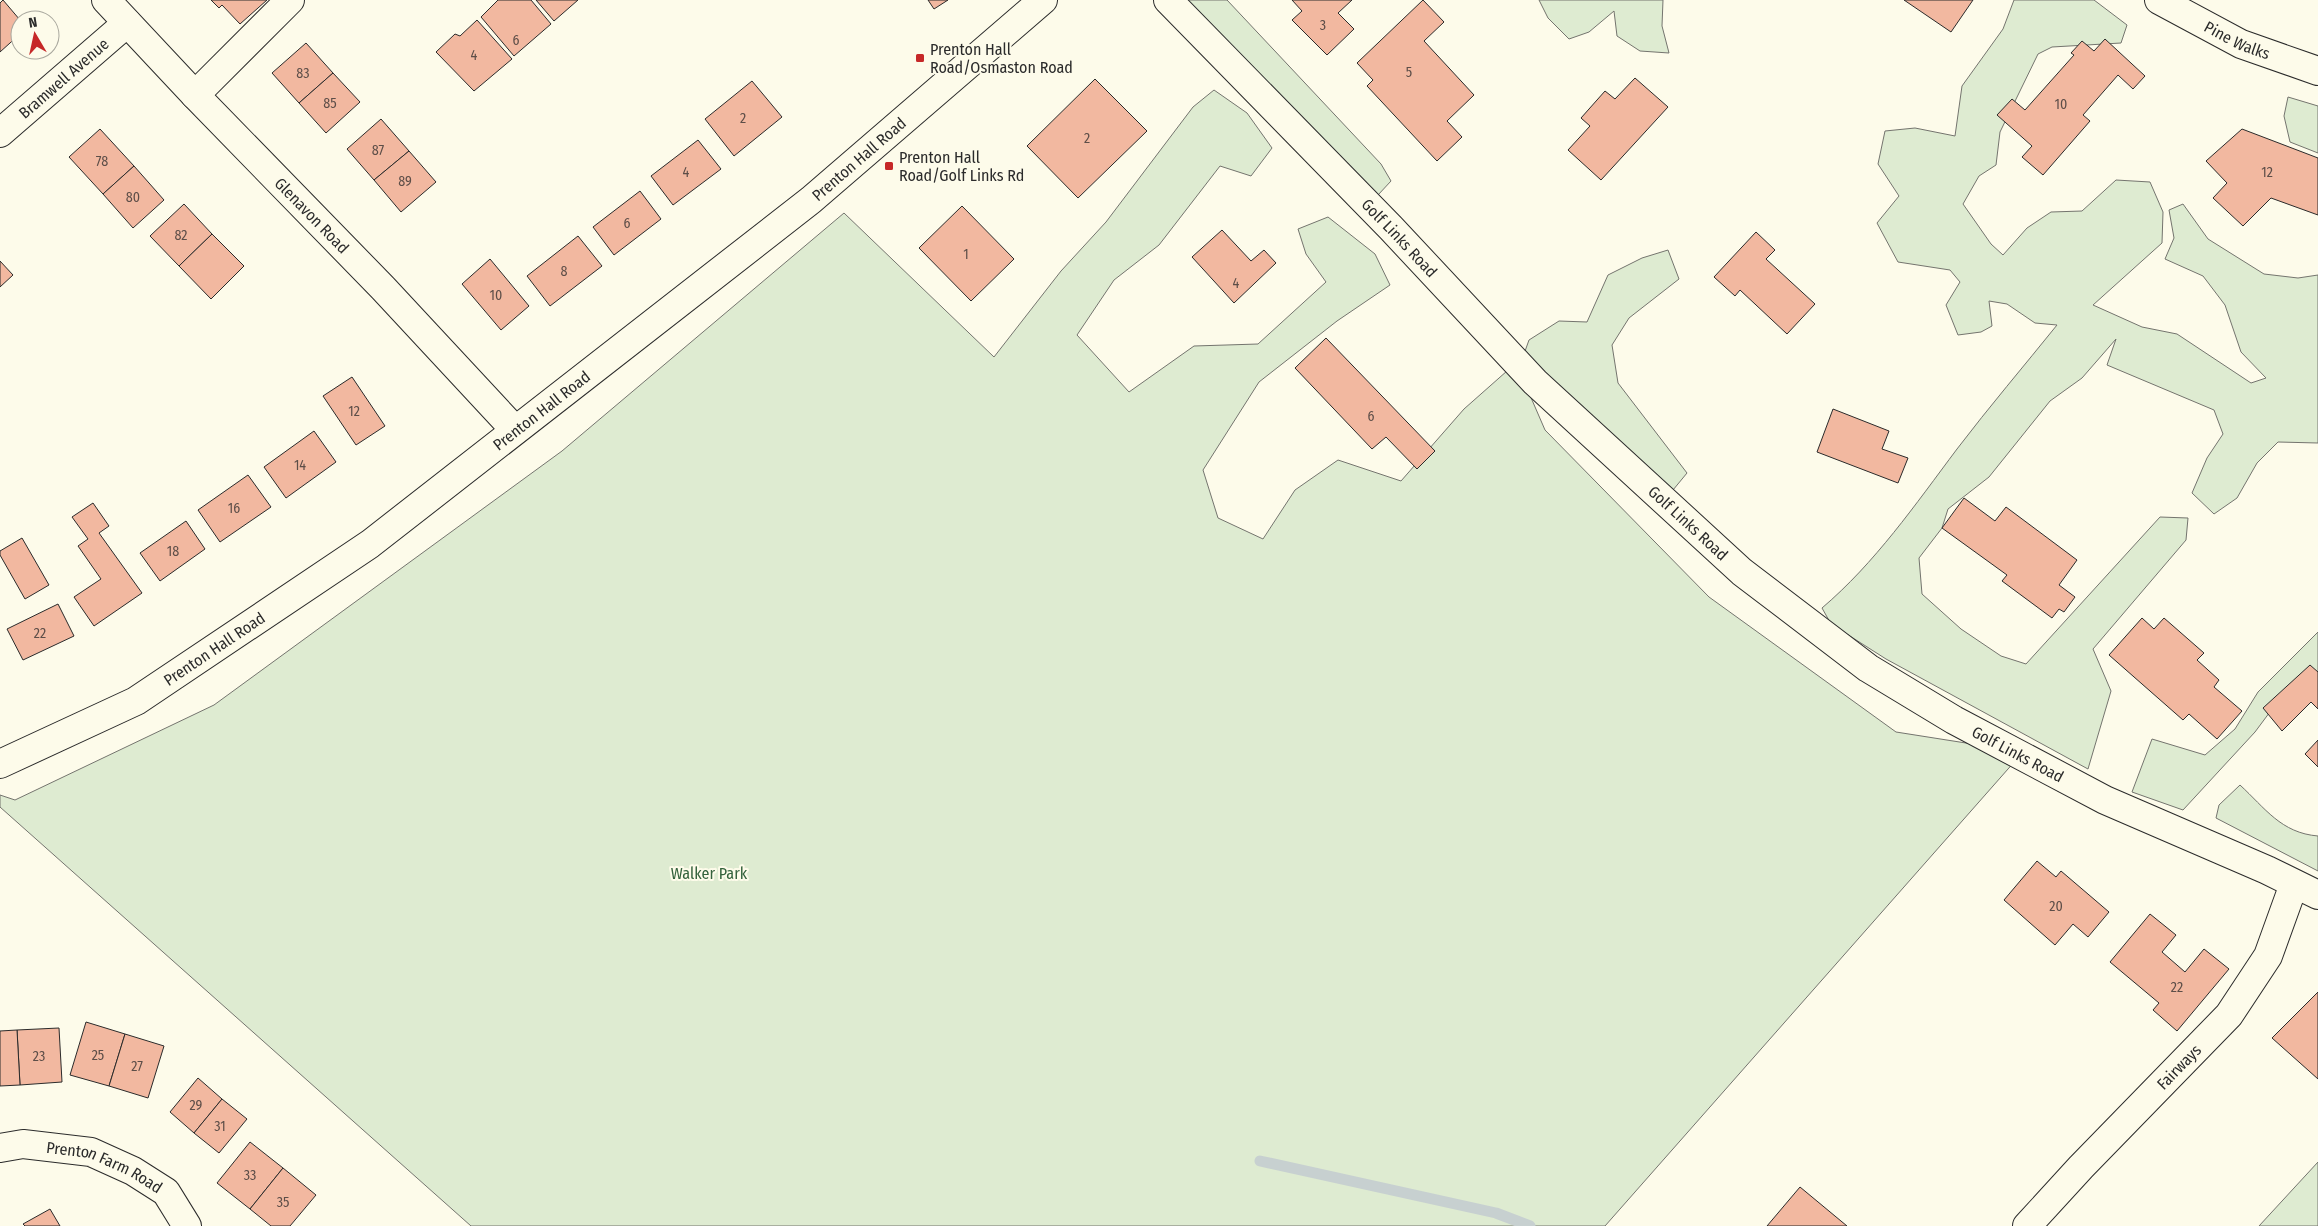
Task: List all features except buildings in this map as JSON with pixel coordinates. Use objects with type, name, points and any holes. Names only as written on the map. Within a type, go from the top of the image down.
[{"type":"street","name":"Glenavon Road","points":[[106,0],[194,95],[383,288],[515,430]]},
{"type":"street","points":[[194,95],[290,0]]},
{"type":"street","name":"Prenton Hall Road","points":[[0,764],[136,701],[370,544],[811,200],[1043,0]]},
{"type":"street","name":"Golf Links Road","points":[[1168,0],[1391,228],[1535,382],[1742,572],[1868,668],[1954,720],[2105,800],[2267,870],[2306,890]]},
{"type":"street","name":"Pine Walks","points":[[2159,0],[2241,44],[2318,71]]},
{"type":"street","name":"Bramwell Avenue","points":[[0,133],[127,23]]},
{"type":"street","name":"Fairways","points":[[2026,1226],[2081,1166],[2229,1015],[2268,956],[2306,890]]},
{"type":"street","name":"Prenton Farm Road","points":[[0,1148],[23,1144],[91,1152],[133,1170],[166,1192],[187,1226]]},
{"type":"green space","points":[[1186,0],[1227,0],[1381,164],[1391,181],[1378,195]]},
{"type":"green space","points":[[1539,0],[1663,0],[1662,26],[1669,53],[1640,51],[1617,36],[1614,11],[1589,32],[1569,39],[1548,18]]},
{"type":"green space","points":[[2014,0],[2094,0],[2127,25],[2121,43],[2052,47],[2038,54],[2000,132],[1996,165],[1979,176],[1963,204],[1991,244],[2003,255],[2027,228],[2051,212],[2082,211],[2116,180],[2150,182],[2163,212],[2162,243],[2093,305],[2142,327],[2177,334],[2251,383],[2266,378],[2241,352],[2225,305],[2203,276],[2165,259],[2174,238],[2169,210],[2183,204],[2208,239],[2264,274],[2298,278],[2318,275],[2318,443],[2278,442],[2257,463],[2237,498],[2214,514],[2192,493],[2207,458],[2223,434],[2214,410],[2107,365],[2116,339],[2082,378],[2050,401],[1989,477],[1948,509],[1942,528],[1919,558],[1922,594],[1961,629],[2001,656],[2026,664],[2160,517],[2188,518],[2186,540],[2093,649],[2111,691],[2088,769],[1886,659],[1831,624],[1822,608],[1860,572],[1894,533],[1969,433],[2057,325],[2035,323],[2007,304],[1989,301],[1992,326],[1981,332],[1958,335],[1946,305],[1960,282],[1950,270],[1898,262],[1877,223],[1899,196],[1878,164],[1885,131],[1915,128],[1955,136],[1962,86],[2003,29]]},
{"type":"green space","name":"Walker Park","points":[[1214,90],[1247,113],[1272,148],[1251,176],[1220,166],[1159,245],[1114,280],[1077,335],[1129,392],[1194,346],[1258,344],[1326,282],[1306,254],[1298,229],[1328,217],[1375,254],[1390,285],[1337,321],[1259,382],[1203,470],[1218,518],[1263,539],[1295,490],[1338,460],[1401,481],[1464,409],[1516,363],[1545,430],[1709,597],[1896,732],[2023,752],[1605,1226],[471,1226],[0,807],[0,795],[15,800],[214,705],[562,451],[844,213],[994,357],[1061,271],[1106,222],[1193,107]]},
{"type":"green space","points":[[2288,97],[2318,106],[2318,153],[2290,142],[2284,116]]},
{"type":"green space","points":[[1668,250],[1679,279],[1629,318],[1612,345],[1618,383],[1687,473],[1673,490],[1524,354],[1529,340],[1559,321],[1587,322],[1608,275],[1642,258]]},
{"type":"green space","points":[[2318,632],[2318,687],[2293,681],[2255,732],[2183,810],[2132,792],[2152,739],[2205,755],[2235,729],[2258,692]]},
{"type":"green space","points":[[2240,785],[2274,818],[2284,825],[2305,834],[2318,836],[2318,871],[2216,818],[2219,805]]},
{"type":"green space","points":[[2318,1162],[2318,1226],[2259,1226]]},
{"type":"waterway","points":[[1260,1161],[1496,1213],[1530,1226]]},
{"type":"place","name":"Prenton Hall Road/Osmaston Road","points":[[920,58]]},
{"type":"place","name":"Prenton Hall Road/Golf Links Rd","points":[[889,166]]}]
